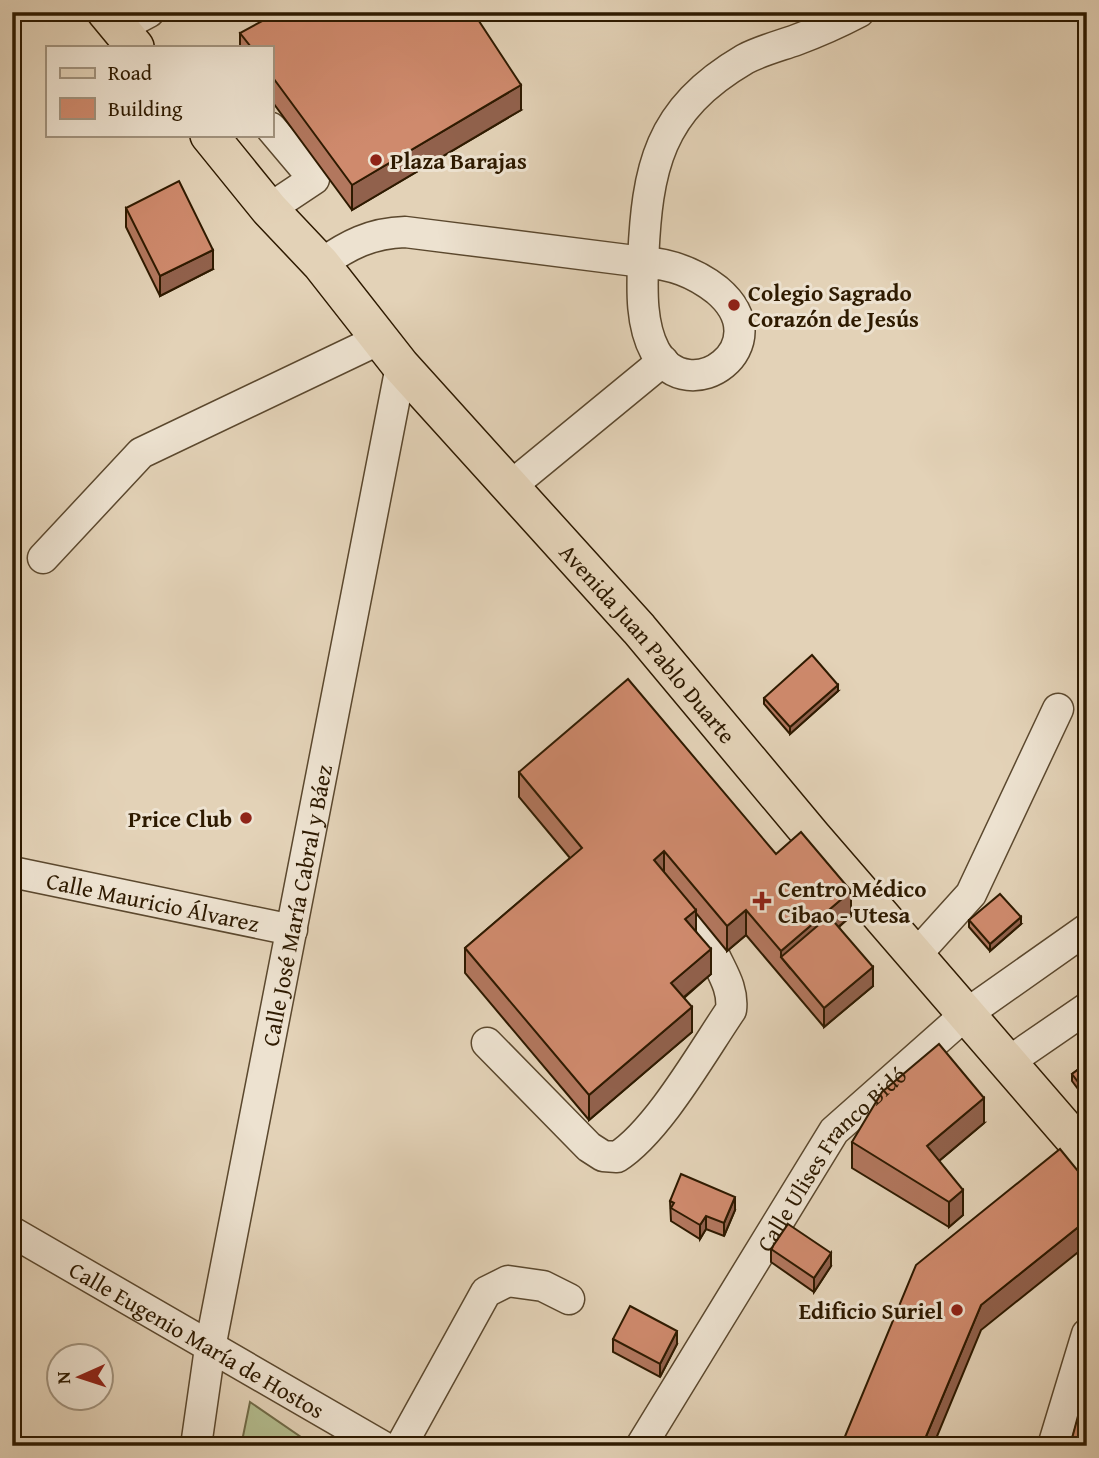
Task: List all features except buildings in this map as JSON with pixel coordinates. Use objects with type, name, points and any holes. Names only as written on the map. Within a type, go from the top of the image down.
[{"type":"main road","name":"Avenida Juan Pablo Duarte","points":[[210,136],[269,209],[321,264],[391,353],[639,629],[802,845],[915,956],[1077,1148]]},
{"type":"street","points":[[321,264],[356,241],[376,235],[405,232],[643,262],[684,269],[706,282],[731,305],[740,332],[736,351],[724,366],[708,374],[688,374],[663,361],[656,352],[645,318],[643,262],[651,180],[661,147],[676,115],[709,84],[747,58],[822,31],[859,12]]},
{"type":"street","points":[[269,209],[314,179],[273,130]]},
{"type":"street","points":[[43,558],[141,453],[391,353]]},
{"type":"street","name":"Calle José María Cabral y Báez","points":[[196,1446],[210,1348],[292,930],[391,353]]},
{"type":"street","points":[[511,486],[663,361]]},
{"type":"street","points":[[915,956],[971,894],[1058,709]]},
{"type":"street","name":"Calle Mauricio Álvarez","points":[[12,872],[292,930]]},
{"type":"street","points":[[487,1044],[589,1147],[603,1156],[617,1157],[627,1150],[683,1084],[731,1010],[733,996],[729,982],[707,941],[707,926]]},
{"type":"street","name":"Calle Ulises Franco Bidó","points":[[641,1446],[834,1131],[965,1015],[1087,929]]},
{"type":"street","points":[[1007,1063],[1087,1008]]},
{"type":"street","name":"Calle Eugenio María de Hostos","points":[[12,1232],[382,1446]]},
{"type":"street","points":[[401,1446],[486,1292],[508,1281],[543,1286],[569,1299]]},
{"type":"street","points":[[1053,1446],[1087,1334]]},
{"type":"green space","points":[[250,1402],[314,1446],[241,1446]]},
{"type":"place","name":"Plaza Barajas","points":[[376,160]]},
{"type":"place","name":"Colegio Sagrado Corazón de Jesús","points":[[734,305]]},
{"type":"place","name":"Price Club","points":[[246,818]]},
{"type":"place","name":"Centro Médico Cibao - Utesa","points":[[762,901]]},
{"type":"place","name":"Edificio Suriel","points":[[957,1310]]}]
